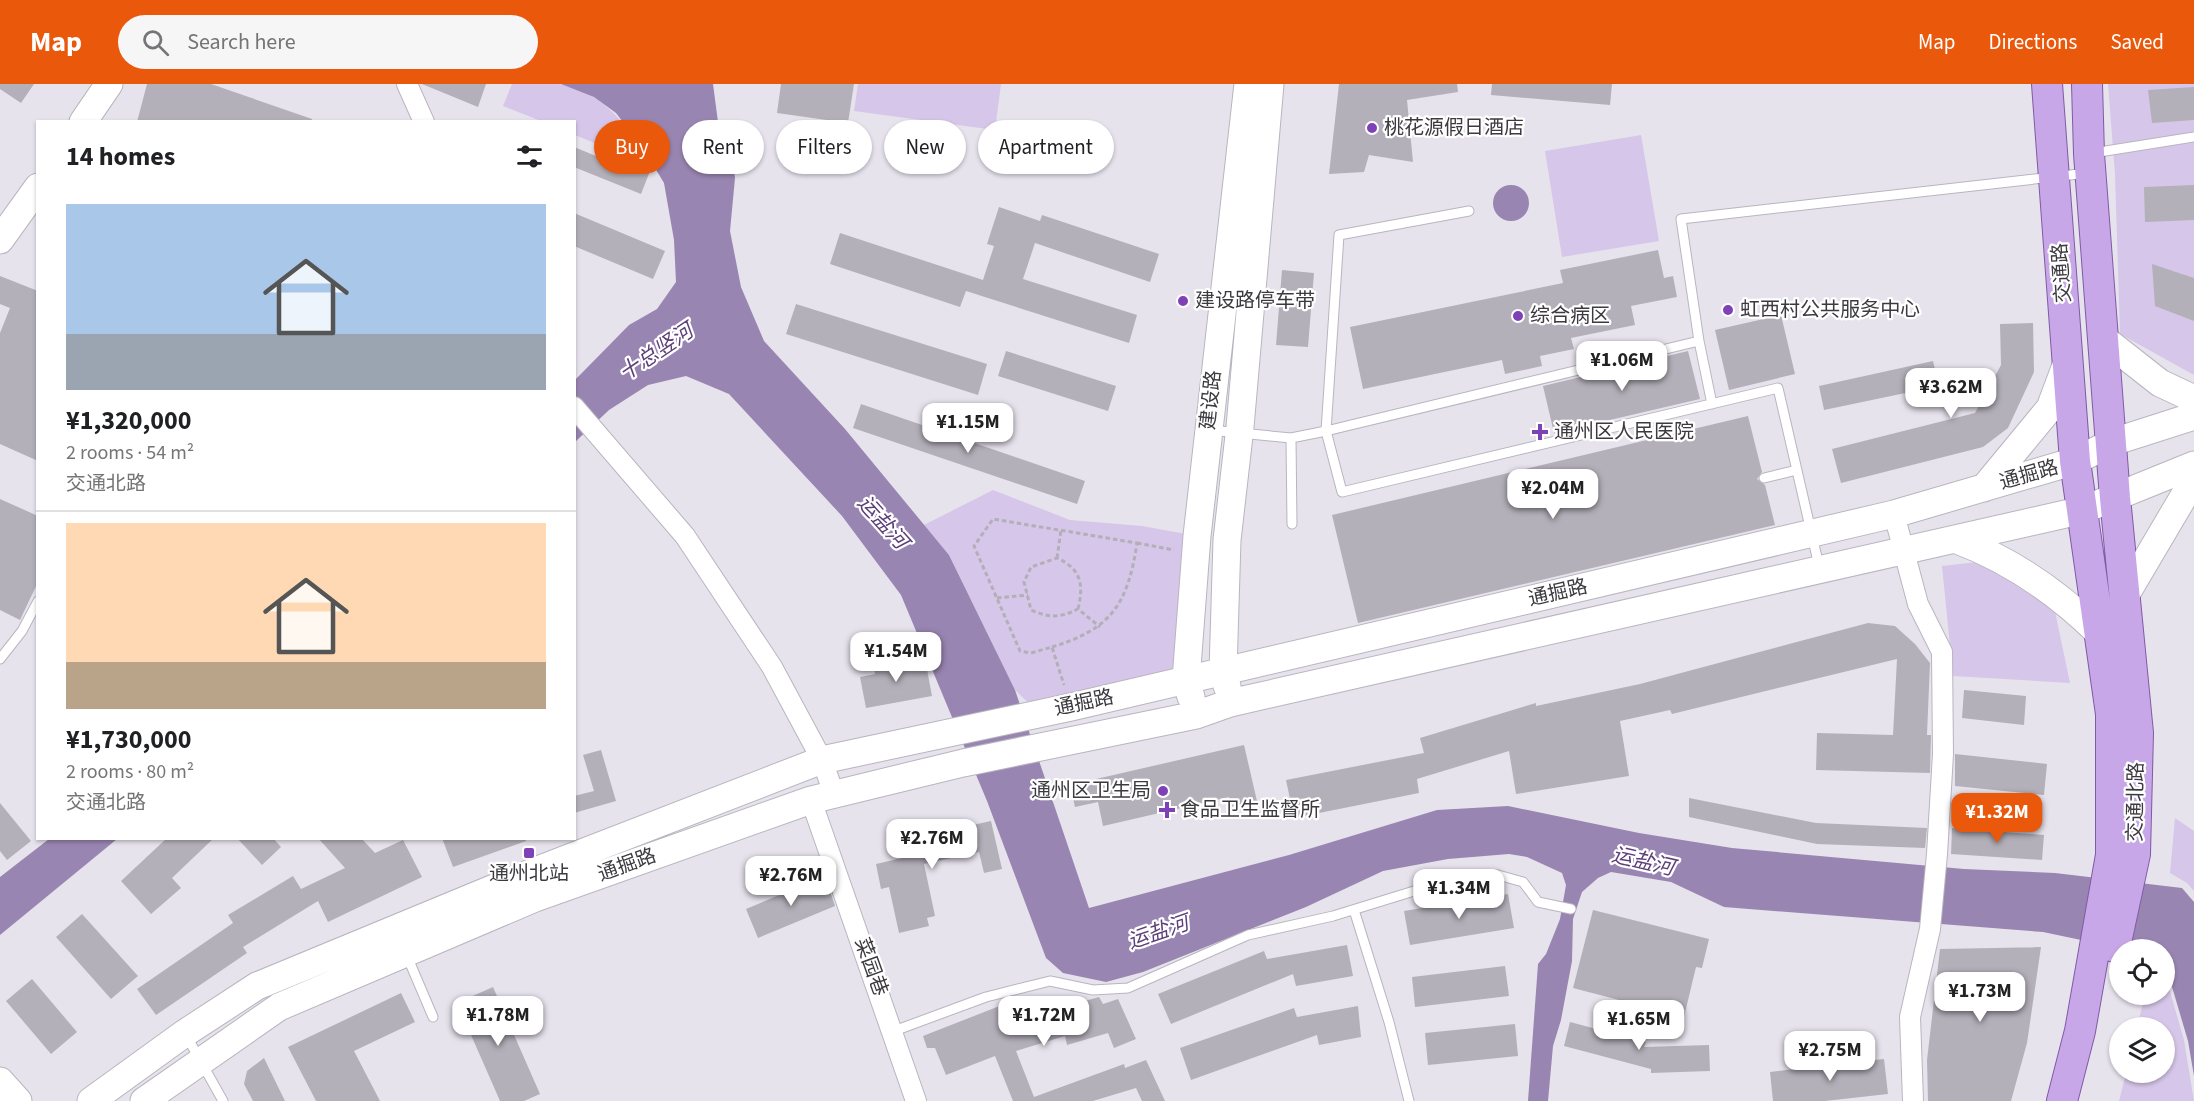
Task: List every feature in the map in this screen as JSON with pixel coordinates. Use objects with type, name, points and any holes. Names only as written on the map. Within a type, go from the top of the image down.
[{"type":"main road","points":[[84,120],[109,84]]},
{"type":"main road","name":"建设路","points":[[1196,715],[1186,680],[1196,554],[1248,84]]},
{"type":"main road","name":"建设路","points":[[1230,703],[1223,671],[1227,540],[1240,426],[1270,84]]},
{"type":"main road","name":"交通路","points":[[2047,84],[2075,461],[2083,510]]},
{"type":"main road","name":"交通路","points":[[2087,84],[2090,163],[2113,442],[2115,498]]},
{"type":"main road","points":[[0,240],[36,190]]},
{"type":"main road","points":[[2104,339],[2160,383],[2194,399]]},
{"type":"main road","points":[[1984,488],[2050,408],[2068,359]]},
{"type":"main road","points":[[2113,442],[2194,416]]},
{"type":"main road","name":"通掘路","points":[[91,1101],[185,1033],[257,986],[538,870],[822,759],[1038,712],[1071,707],[1894,514],[2075,461],[2113,442]]},
{"type":"main road","points":[[2115,498],[2194,465]]},
{"type":"main road","points":[[2125,596],[2194,479]]},
{"type":"main road","name":"通掘路","points":[[144,1101],[279,1007],[535,898],[822,797],[963,763],[1046,748],[1196,715],[1230,703],[1820,569],[1958,540],[2083,510],[2115,498]]},
{"type":"main road","name":"交通北路","points":[[2080,1101],[2123,854],[2138,733],[2115,498]]},
{"type":"main road","name":"交通北路","points":[[2083,510],[2111,714],[2123,854]]},
{"type":"main road","points":[[1958,540],[1988,551],[2064,599],[2099,633]]},
{"type":"main road","name":"交通北路","points":[[2062,1101],[2080,1031],[2103,959]]},
{"type":"main road","points":[[0,1081],[18,1101]]},
{"type":"street","points":[[407,84],[423,120]]},
{"type":"street","name":"菜园巷","points":[[576,409],[685,536],[772,667],[822,759],[822,797],[916,1101]]},
{"type":"street","points":[[1894,514],[1918,604],[1942,652],[1943,754],[1937,854],[1930,929],[1910,1017],[1913,1101]]},
{"type":"lane","points":[[1712,404],[1699,341],[1680,219],[2090,163],[2194,137]]},
{"type":"lane","points":[[1468,211],[1339,235],[1326,431],[1342,492],[1778,388],[1820,569]]},
{"type":"lane","points":[[1208,430],[1291,438],[1699,341]]},
{"type":"lane","points":[[1291,438],[1292,524]]},
{"type":"lane","points":[[1764,478],[1797,470]]},
{"type":"lane","points":[[0,659],[22,631],[36,605]]},
{"type":"lane","points":[[894,1031],[986,997],[1050,981],[1093,990],[1128,988],[1248,935],[1354,910],[1453,879],[1498,875],[1523,882],[1538,902],[1571,909]]},
{"type":"lane","points":[[1354,910],[1389,1022],[1409,1101]]},
{"type":"lane","points":[[406,953],[433,1017]]},
{"type":"lane","points":[[185,1033],[223,1101]]},
{"type":"path","points":[[1137,543],[1132,578],[1121,601],[1100,627],[1076,640],[1031,654],[1020,651],[974,546],[993,519],[1137,543],[1196,554]]},
{"type":"path","points":[[1057,558],[1061,530]]},
{"type":"path","points":[[1057,558],[1072,565],[1079,579],[1081,594],[1078,609],[1061,618],[1045,616],[1031,610],[1024,582],[1031,567],[1057,558]]},
{"type":"path","points":[[997,598],[1028,594]]},
{"type":"path","points":[[1078,609],[1100,627]]},
{"type":"path","points":[[1052,647],[1071,707]]},
{"type":"shaded area","points":[[512,84],[559,84],[573,87],[597,99],[620,120],[594,120],[594,143],[576,135],[576,120],[538,120],[503,106]]},
{"type":"shaded area","points":[[858,84],[1001,84],[996,120],[978,120],[978,128],[966,126],[966,120],[921,120],[854,111]]},
{"type":"shaded area","points":[[2108,84],[2194,84],[2194,375],[2120,334],[2115,174]]},
{"type":"shaded area","points":[[1641,135],[1659,241],[1562,257],[1545,151]]},
{"type":"shaded area","points":[[993,490],[1070,520],[1142,526],[1197,536],[1186,680],[1038,712],[1015,690],[949,555],[924,525]]},
{"type":"shaded area","points":[[2003,559],[2052,597],[2070,683],[1953,676],[1942,566]]},
{"type":"shaded area","points":[[2175,818],[2194,831],[2194,891],[2187,883],[2170,873]]},
{"type":"shaded area","points":[[2142,1005],[2174,1005],[2184,1040],[2194,1101],[2119,1101],[2124,1083],[2175,1083],[2175,1017],[2140,1017]]},
{"type":"water","points":[[561,84],[713,84],[718,120],[682,120],[682,174],[734,174],[730,231],[741,287],[764,341],[845,429],[949,555],[1015,690],[1089,908],[1289,855],[1437,810],[1508,806],[1639,833],[1732,848],[1964,869],[2055,873],[2182,888],[2194,902],[2194,1076],[2188,1041],[2175,997],[2175,939],[2109,939],[2109,946],[2043,932],[1724,907],[1671,882],[1611,872],[1598,878],[1582,892],[1573,919],[1572,961],[1561,1020],[1553,1046],[1548,1101],[1528,1101],[1538,964],[1546,954],[1560,919],[1566,885],[1562,873],[1527,857],[1509,854],[1448,859],[1383,871],[1306,907],[1143,972],[1106,982],[1063,973],[1046,958],[987,801],[901,595],[842,516],[729,394],[686,376],[648,385],[609,410],[576,441],[576,379],[629,325],[657,309],[676,282],[674,240],[664,183],[659,174],[670,174],[670,120],[621,120],[616,113],[594,97]]},
{"type":"water","points":[[1511,185],[1523,191],[1529,203],[1523,215],[1511,221],[1499,215],[1493,203],[1499,191]]},
{"type":"water","points":[[48,840],[116,840],[0,935],[0,877]]},
{"type":"building","points":[[0,84],[34,84],[21,103],[0,89]]},
{"type":"building","points":[[147,84],[211,84],[312,119],[312,120],[138,120]]},
{"type":"building","points":[[422,84],[486,84],[478,107]]},
{"type":"building","points":[[781,84],[854,84],[848,120],[827,120],[777,113]]},
{"type":"building","name":"桃花源假日酒店","points":[[1339,84],[1457,84],[1458,92],[1407,100],[1413,162],[1369,155],[1364,172],[1329,174]]},
{"type":"building","points":[[1492,84],[1612,84],[1610,105],[1491,95]]},
{"type":"building","points":[[2194,87],[2194,120],[2152,123],[2148,90]]},
{"type":"building","points":[[576,148],[594,155],[594,174],[649,174],[641,194],[576,168]]},
{"type":"building","points":[[2194,185],[2194,220],[2145,222],[2144,187]]},
{"type":"building","points":[[999,207],[1040,221],[1042,215],[1159,254],[1150,282],[1035,243],[1023,279],[1137,315],[1129,343],[966,291],[960,307],[830,264],[840,233],[983,280],[994,246],[987,244]]},
{"type":"building","points":[[576,214],[665,251],[653,279],[576,247]]},
{"type":"building","name":"综合病区","points":[[1658,250],[1664,278],[1673,276],[1677,297],[1631,306],[1635,325],[1571,338],[1574,349],[1540,356],[1542,366],[1505,374],[1502,360],[1363,389],[1350,327],[1563,283],[1560,270]]},
{"type":"building","points":[[2152,264],[2194,278],[2194,321],[2155,306]]},
{"type":"building","points":[[1282,270],[1314,273],[1308,347],[1276,345]]},
{"type":"building","points":[[0,276],[36,290],[36,460],[0,444],[0,333],[10,308],[0,304]]},
{"type":"building","points":[[796,304],[987,364],[978,395],[786,334]]},
{"type":"building","points":[[1781,315],[1795,374],[1729,390],[1715,330]]},
{"type":"building","points":[[2033,323],[2034,372],[2008,428],[1983,447],[1841,483],[1832,449],[1975,413],[2001,365],[2000,324]]},
{"type":"building","points":[[1006,351],[1116,386],[1108,411],[998,376]]},
{"type":"building","points":[[1688,351],[1700,399],[1554,433],[1543,386]]},
{"type":"building","points":[[1933,361],[1939,386],[1824,410],[1819,386]]},
{"type":"building","points":[[861,404],[1085,481],[1077,504],[853,428]]},
{"type":"building","points":[[1748,416],[1762,472],[1757,479],[1765,485],[1775,525],[1358,623],[1332,515]]},
{"type":"building","points":[[0,499],[36,515],[36,586],[20,620],[0,610]]},
{"type":"building","points":[[1868,623],[1895,626],[1915,644],[1930,663],[1927,735],[1931,735],[1930,773],[1816,770],[1817,733],[1893,735],[1897,659],[1672,714],[1670,710],[1620,721],[1629,776],[1516,794],[1509,751],[1417,779],[1419,793],[1294,818],[1286,780],[1424,753],[1420,738],[1536,703],[1536,706],[1640,684]]},
{"type":"building","points":[[910,656],[912,666],[926,664],[932,696],[866,708],[860,677],[875,674],[873,663]]},
{"type":"building","points":[[1964,690],[2026,696],[2024,725],[1962,718]]},
{"type":"building","name":"通州区卫生局","points":[[1244,745],[1257,801],[1231,807],[1229,797],[1103,826],[1098,802],[1075,807],[1070,785]]},
{"type":"building","points":[[601,750],[616,801],[576,812],[576,796],[594,791],[583,755]]},
{"type":"building","points":[[1955,754],[2047,764],[2044,795],[1955,786]]},
{"type":"building","points":[[1689,798],[1816,823],[1927,828],[1925,848],[1817,844],[1689,817]]},
{"type":"building","points":[[0,803],[31,841],[7,860],[0,851]]},
{"type":"building","points":[[991,821],[1002,869],[984,873],[979,852],[924,864],[935,916],[927,918],[929,926],[899,933],[889,887],[881,889],[876,864],[911,856],[908,839]]},
{"type":"building","points":[[1952,828],[2044,835],[2042,860],[1951,854]]},
{"type":"building","points":[[165,840],[212,840],[172,878],[181,888],[151,914],[121,881]]},
{"type":"building","points":[[239,840],[275,840],[281,847],[262,865]]},
{"type":"building","points":[[320,840],[363,840],[375,853],[403,840],[422,877],[328,922],[318,901],[243,947],[247,953],[156,1015],[137,989],[233,923],[228,915],[293,876],[301,889],[345,868]]},
{"type":"building","points":[[443,840],[526,840],[526,841],[453,867]]},
{"type":"building","points":[[825,876],[835,906],[758,938],[746,909]]},
{"type":"building","points":[[1508,894],[1514,928],[1410,945],[1404,911]]},
{"type":"building","points":[[1593,910],[1709,939],[1702,968],[1696,967],[1684,1017],[1573,988]]},
{"type":"building","points":[[82,914],[138,976],[111,999],[56,937]]},
{"type":"building","points":[[1347,945],[1353,976],[1296,986],[1293,974],[1171,1024],[1158,994],[1264,951],[1267,959]]},
{"type":"building","points":[[2041,947],[2027,1043],[2011,1101],[1928,1101],[1927,1060],[1940,949]]},
{"type":"building","points":[[1505,966],[1509,996],[1415,1007],[1412,977]]},
{"type":"building","points":[[32,979],[77,1032],[51,1054],[6,1001]]},
{"type":"building","points":[[493,987],[540,1094],[524,1101],[500,1101],[457,1003]]},
{"type":"building","points":[[401,993],[415,1022],[354,1051],[380,1101],[316,1101],[288,1047]]},
{"type":"building","points":[[1025,996],[1032,1016],[1099,997],[1103,1004],[1118,999],[1136,1039],[1114,1048],[1108,1033],[1067,1045],[1065,1036],[1016,1051],[1034,1097],[1124,1064],[1125,1068],[1146,1060],[1165,1101],[1142,1101],[1136,1088],[1093,1101],[1013,1101],[995,1056],[946,1075],[935,1048],[927,1048],[923,1036]]},
{"type":"building","points":[[1358,1006],[1361,1037],[1319,1045],[1317,1035],[1191,1080],[1180,1048],[1294,1008],[1297,1017]]},
{"type":"building","points":[[1570,1022],[1646,1042],[1644,1047],[1709,1045],[1710,1071],[1651,1073],[1651,1069],[1564,1046]]},
{"type":"building","points":[[1515,1024],[1518,1056],[1428,1065],[1425,1033]]},
{"type":"building","points":[[264,1058],[285,1101],[253,1101],[244,1084],[247,1071]]},
{"type":"building","points":[[1884,1059],[1888,1094],[1825,1101],[1773,1101],[1770,1072]]},
{"type":"place","name":"桃花源假日酒店","points":[[1372,128]]},
{"type":"place","name":"建设路停车带","points":[[1183,301]]},
{"type":"place","name":"虹西村公共服务中心","points":[[1728,310]]},
{"type":"place","name":"综合病区","points":[[1518,316]]},
{"type":"place","name":"通州区人民医院","points":[[1540,432]]},
{"type":"place","name":"通州区卫生局","points":[[1163,791]]},
{"type":"place","name":"食品卫生监督所","points":[[1167,810]]},
{"type":"place","name":"通州北站","points":[[529,853]]},
{"type":"water label","name":"十总竖河","points":[[656,352]]},
{"type":"water label","name":"运盐河","points":[[883,522]]},
{"type":"water label","name":"运盐河","points":[[1643,861]]},
{"type":"water label","name":"运盐河","points":[[1158,932]]}]
